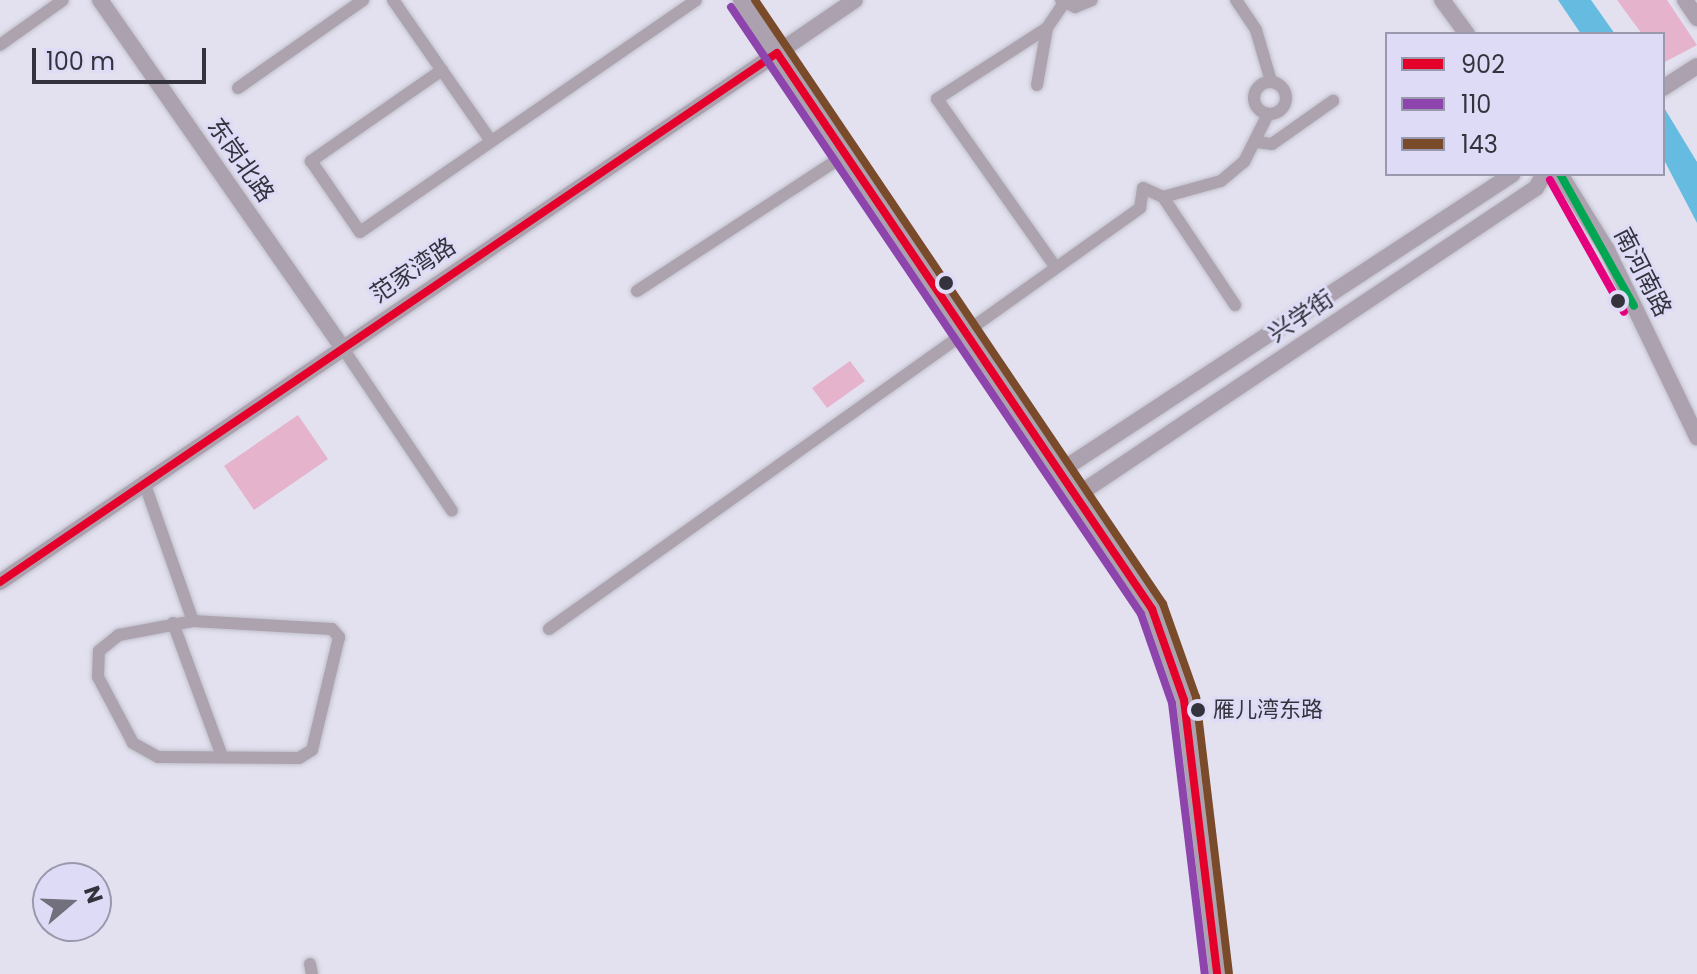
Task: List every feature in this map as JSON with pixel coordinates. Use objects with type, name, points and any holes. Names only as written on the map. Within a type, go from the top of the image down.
[{"type":"main road","name":"东岗北路","points":[[100,0],[342,347]]},
{"type":"main road","points":[[741,0],[1079,494],[1171,650],[1184,700],[1217,974]]},
{"type":"main road","name":"范家湾路","points":[[0,582],[855,0]]},
{"type":"main road","points":[[1442,0],[1466,32]]},
{"type":"main road","points":[[1685,0],[1697,18]]},
{"type":"main road","points":[[1665,87],[1695,68]]},
{"type":"main road","name":"兴学街","points":[[1062,470],[1510,176]]},
{"type":"main road","name":"兴学街","points":[[1079,494],[1536,188],[1543,176]]},
{"type":"main road","name":"南河南路","points":[[1561,176],[1607,250],[1697,437]]},
{"type":"street","points":[[0,45],[63,0]]},
{"type":"street","points":[[238,88],[363,0]]},
{"type":"street","points":[[393,0],[491,141]]},
{"type":"street","points":[[442,70],[311,161],[360,232],[696,0]]},
{"type":"street","points":[[1037,85],[1047,28],[1062,2],[1081,7],[1092,0]]},
{"type":"street","points":[[1163,197],[1221,181],[1257,142],[1268,114],[1286,100],[1271,81],[1256,30],[1236,0]]},
{"type":"street","points":[[1047,28],[937,99],[1054,265]]},
{"type":"street","points":[[1268,114],[1253,96],[1271,81]]},
{"type":"street","points":[[1257,142],[1272,144],[1333,101]]},
{"type":"street","points":[[637,291],[846,154]]},
{"type":"street","points":[[549,629],[966,333],[1054,265],[1140,208],[1143,188],[1163,197],[1235,305]]},
{"type":"street","points":[[342,347],[452,511]]},
{"type":"street","points":[[144,482],[193,621]]},
{"type":"street","points":[[193,621],[332,629],[339,637],[312,750],[299,758],[140,750],[98,677],[96,660],[111,639],[173,623],[193,621]]},
{"type":"street","points":[[173,623],[222,756]]},
{"type":"shaded area","points":[[1617,0],[1667,0],[1697,45],[1665,62],[1665,32],[1641,32]]},
{"type":"shaded area","points":[[850,361],[865,381],[827,408],[812,388]]},
{"type":"shaded area","points":[[298,415],[328,459],[254,510],[224,466]]},
{"type":"water","points":[[1558,0],[1591,0],[1614,32],[1580,32]]},
{"type":"water","points":[[1665,109],[1697,162],[1697,223],[1665,162]]},
{"type":"transit line","name":"143","points":[[755,0],[1163,604],[1196,697],[1229,973]]},
{"type":"transit line","name":"110","points":[[731,7],[1141,614],[1172,703],[1205,974]]},
{"type":"transit line","name":"902","points":[[0,582],[777,53],[1152,609],[1184,700],[1217,974]]},
{"type":"transit line","points":[[1561,176],[1634,306]]},
{"type":"transit line","points":[[1550,180],[1624,312]]},
{"type":"place","name":"雁儿湾东路","points":[[1198,710]]}]
